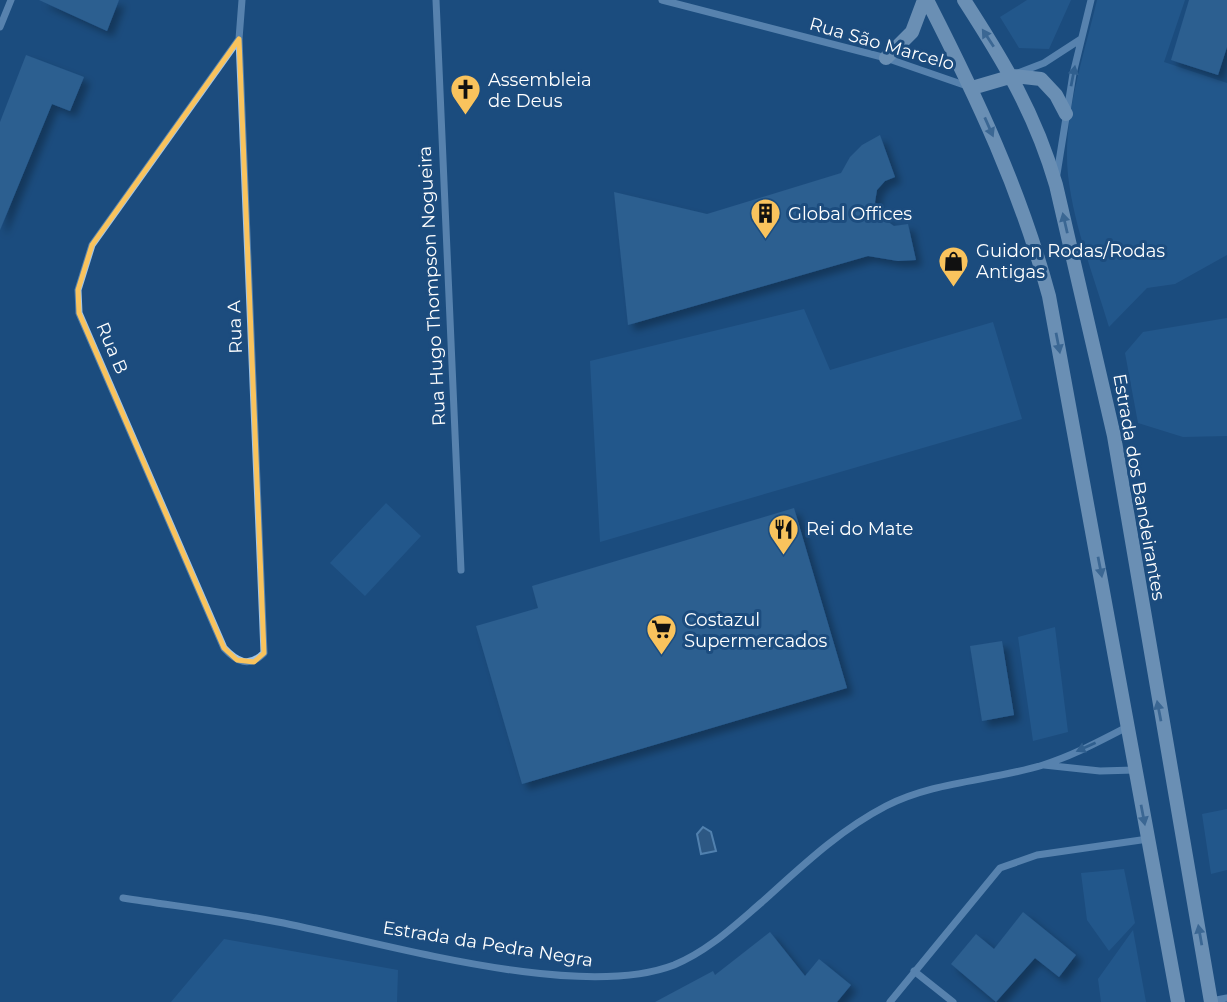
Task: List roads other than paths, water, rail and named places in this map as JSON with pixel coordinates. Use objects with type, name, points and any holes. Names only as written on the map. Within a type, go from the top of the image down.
[{"type":"main road","points":[[886,58],[912,32],[925,0]]},
{"type":"main road","points":[[925,0],[972,88],[1029,224],[1049,296],[1178,1002]]},
{"type":"main road","name":"Estrada dos Bandeirantes","points":[[964,0],[1013,75],[1044,144],[1056,185],[1114,436],[1211,1001]]},
{"type":"main road","points":[[972,88],[1013,75],[1041,79],[1056,95],[1066,114]]},
{"type":"street","points":[[0,27],[11,0]]},
{"type":"street","name":"Rua A","points":[[242,0],[239,39],[264,653]]},
{"type":"street","name":"Rua Hugo Thompson Nogueira","points":[[436,0],[461,570]]},
{"type":"street","name":"Rua São Marcelo","points":[[662,0],[886,58],[972,88]]},
{"type":"street","points":[[1056,185],[1066,114],[1091,0]]},
{"type":"street","points":[[1013,75],[1044,63],[1082,38]]},
{"type":"street","name":"Rua B","points":[[239,39],[92,245],[78,290],[79,313],[224,648],[232,657],[245,663],[254,662],[264,653]]},
{"type":"street","name":"Estrada da Pedra Negra","points":[[123,898],[279,922],[460,959],[546,973],[602,978],[672,965],[708,948],[843,831],[888,805],[940,787],[1043,765],[1128,726]]},
{"type":"street","name":"Estrada da Pedra Negra","points":[[1043,765],[1100,771],[1135,770]]},
{"type":"street","points":[[890,1002],[1000,868],[1037,855],[1148,839]]},
{"type":"street","points":[[914,971],[953,1002]]},
{"type":"street","points":[[1211,1001],[1227,998]]},
{"type":"place","name":"Assembleia de Deus","points":[[465,117]]},
{"type":"place","name":"Global Offices","points":[[765,241]]},
{"type":"place","name":"Guidon Rodas/Rodas Antigas","points":[[953,288]]},
{"type":"place","name":"Rei do Mate","points":[[783,556]]},
{"type":"place","name":"Costazul Supermercados","points":[[661,657]]}]
